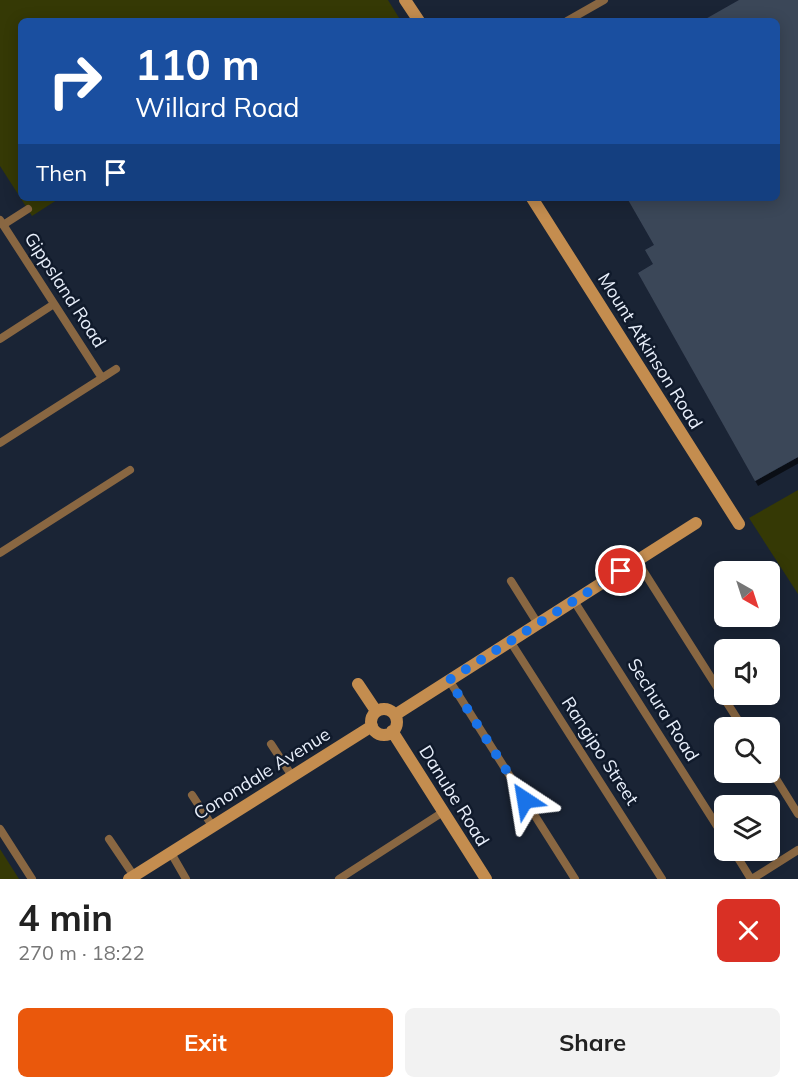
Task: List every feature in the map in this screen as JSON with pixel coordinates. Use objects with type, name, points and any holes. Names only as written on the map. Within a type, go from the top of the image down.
[{"type":"street","points":[[405,0],[416,18]]},
{"type":"street","points":[[572,18],[603,0]]},
{"type":"street","name":"Mount Atkinson Road","points":[[534,201],[739,524]]},
{"type":"street","points":[[2,222],[28,209]]},
{"type":"street","name":"Gippsland Road","points":[[2,222],[102,378]]},
{"type":"street","points":[[0,339],[54,304]]},
{"type":"street","points":[[0,443],[116,369]]},
{"type":"street","points":[[0,554],[130,470]]},
{"type":"street","points":[[395,715],[696,523]]},
{"type":"street","points":[[637,561],[736,717]]},
{"type":"street","points":[[511,581],[538,624]]},
{"type":"street","name":"Sechura Road","points":[[574,601],[714,821]]},
{"type":"street","name":"Rangipo Street","points":[[510,641],[662,879]]},
{"type":"street","points":[[449,680],[576,879]]},
{"type":"street","points":[[358,684],[376,711]]},
{"type":"street","points":[[384,709],[395,715],[396,724],[392,731],[385,735],[377,732],[372,726],[372,718],[376,711],[384,709]]},
{"type":"street","name":"Conondale Avenue","points":[[132,878],[372,726]]},
{"type":"street","name":"Danube Road","points":[[392,731],[486,879]]},
{"type":"street","points":[[271,744],[292,777]]},
{"type":"street","points":[[779,783],[798,814]]},
{"type":"street","points":[[192,795],[213,827]]},
{"type":"street","points":[[339,879],[443,812]]},
{"type":"street","points":[[0,831],[32,879]]},
{"type":"street","points":[[109,838],[132,878]]},
{"type":"street","points":[[740,861],[752,879],[798,850]]},
{"type":"street","points":[[171,853],[186,879]]},
{"type":"green space","points":[[0,0],[388,0],[399,18],[18,18],[18,194],[0,166]]},
{"type":"green space","points":[[22,201],[55,201],[32,216]]},
{"type":"green space","points":[[798,490],[798,594],[780,566],[780,561],[777,561],[749,518]]},
{"type":"green space","points":[[0,849],[19,879],[0,879]]},
{"type":"building","points":[[739,0],[798,0],[798,457],[755,481],[638,273],[653,264],[645,250],[654,245],[629,201],[780,201],[780,18],[707,18]]},
{"type":"route","points":[[525,800],[449,680],[621,571]]}]
